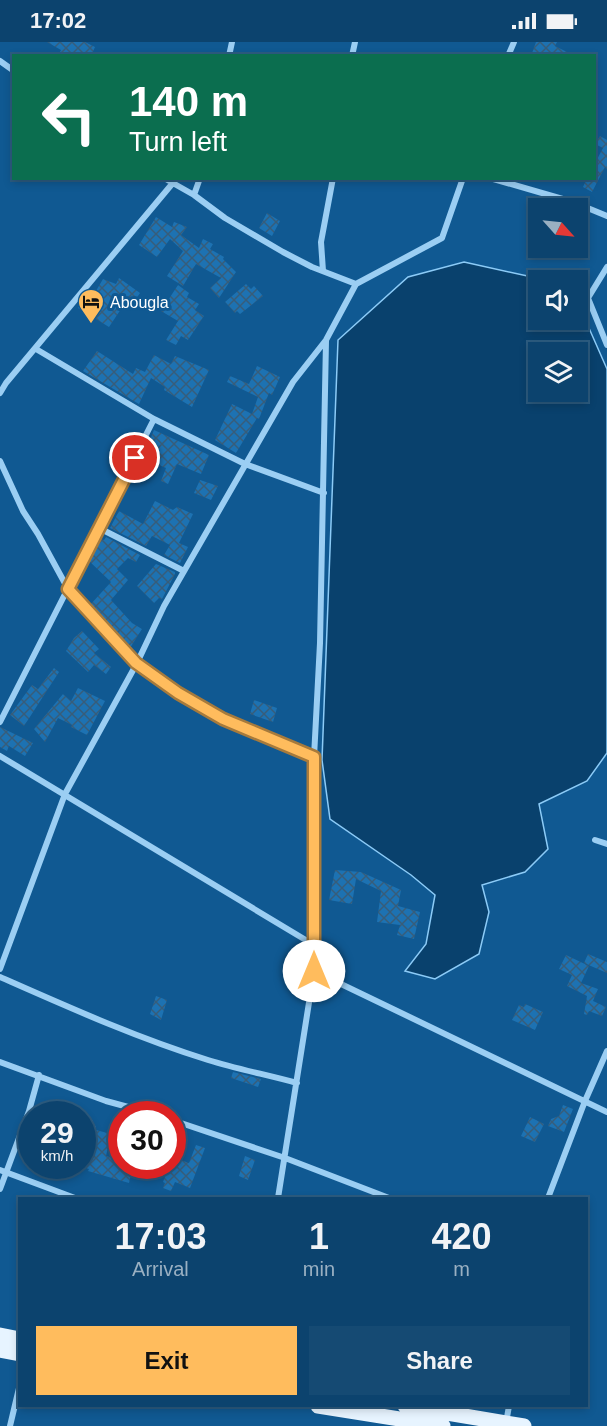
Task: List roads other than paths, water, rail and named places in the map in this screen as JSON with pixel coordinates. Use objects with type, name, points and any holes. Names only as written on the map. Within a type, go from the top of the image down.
[{"type":"main road","points":[[0,1335],[18,1339]]},
{"type":"main road","points":[[0,1350],[18,1354]]},
{"type":"main road","points":[[324,1407],[443,1426]]},
{"type":"main road","points":[[411,1407],[524,1426]]},
{"type":"street","points":[[167,180],[194,195],[225,218],[264,241],[323,271],[356,284]]},
{"type":"street","points":[[194,195],[199,180]]},
{"type":"street","points":[[323,271],[321,242],[333,180]]},
{"type":"street","points":[[0,967],[65,794],[164,606],[293,382],[326,340],[356,284],[442,238],[462,180]]},
{"type":"street","points":[[497,180],[573,202],[607,216]]},
{"type":"street","points":[[0,393],[172,184]]},
{"type":"street","points":[[607,267],[588,298],[607,345]]},
{"type":"street","points":[[278,1197],[314,971],[314,757],[320,643],[326,340]]},
{"type":"street","points":[[36,349],[154,419],[245,464],[324,493]]},
{"type":"street","points":[[0,722],[154,419]]},
{"type":"street","points":[[0,461],[23,511],[68,589],[136,663],[178,693],[223,719],[314,757]]},
{"type":"street","points":[[99,528],[184,571]]},
{"type":"street","points":[[0,756],[314,945]]},
{"type":"street","points":[[595,840],[607,844]]},
{"type":"street","points":[[314,971],[607,1112]]},
{"type":"street","points":[[0,977],[149,1040],[210,1061],[297,1083]]},
{"type":"street","points":[[548,1197],[607,1051]]},
{"type":"street","points":[[0,1062],[108,1102]]},
{"type":"street","points":[[0,1189],[8,1172],[39,1076]]},
{"type":"street","points":[[186,1125],[285,1158],[385,1197]]},
{"type":"street","points":[[0,1170],[72,1197]]},
{"type":"street","points":[[10,1426],[18,1392]]},
{"type":"street","points":[[506,1423],[509,1407]]},
{"type":"water","points":[[464,262],[528,276],[528,330],[588,330],[588,326],[607,369],[607,753],[587,781],[539,804],[548,849],[525,872],[482,885],[489,912],[479,954],[435,979],[405,971],[426,944],[435,895],[411,875],[330,819],[322,760],[338,340],[408,277]]},
{"type":"place","name":"Abougla","points":[[91,325]]}]
